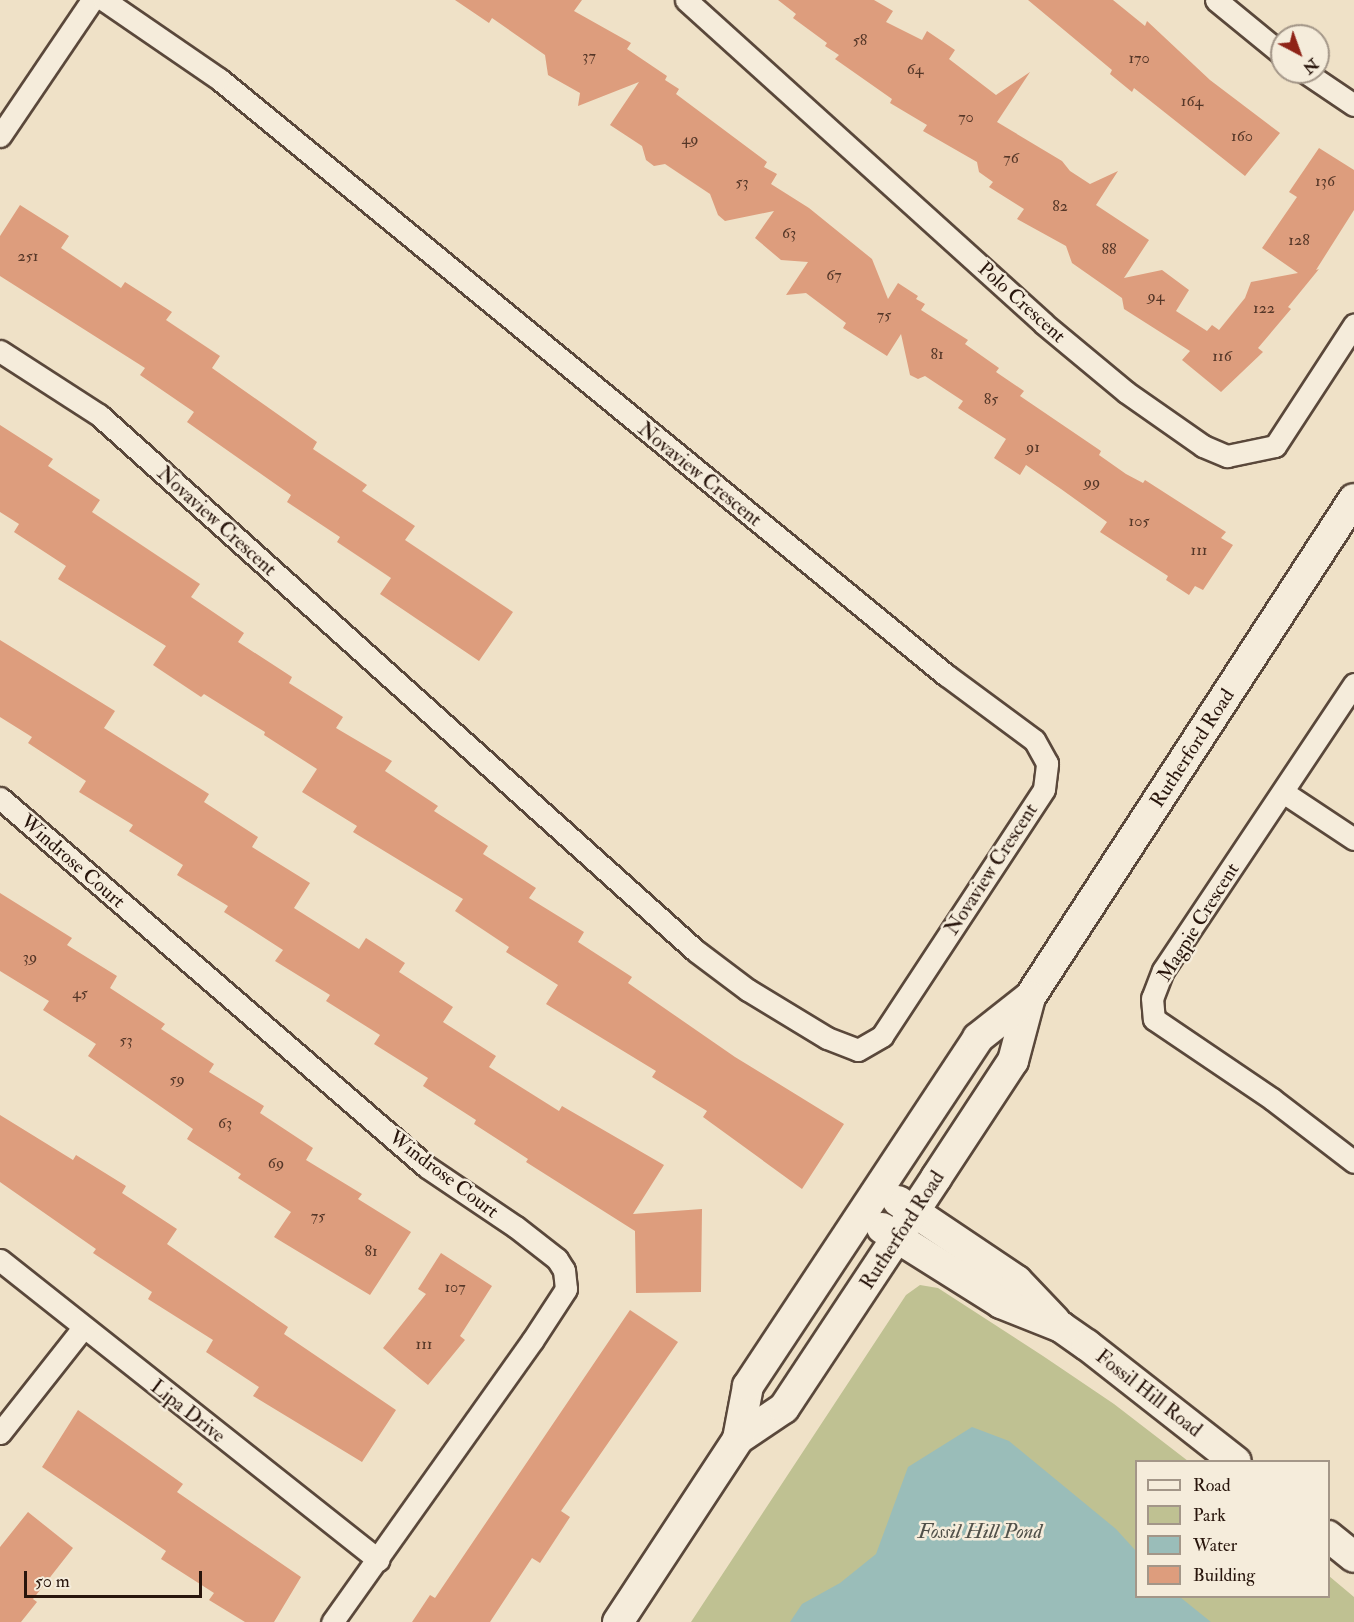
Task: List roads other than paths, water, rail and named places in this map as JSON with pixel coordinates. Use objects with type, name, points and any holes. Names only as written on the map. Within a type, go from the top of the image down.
[{"type":"main road","name":"Rutherford Road","points":[[738,1438],[784,1407],[897,1238],[1013,1061],[1030,998],[1354,499]]},
{"type":"main road","name":"Rutherford Road","points":[[618,1622],[738,1438],[748,1386],[978,1038],[1030,998]]},
{"type":"main road","name":"Fossil Hill Road","points":[[879,1188],[1017,1281],[1061,1327],[1113,1363],[1235,1460]]},
{"type":"main road","name":"Fossil Hill Road","points":[[861,1215],[1000,1303],[1061,1327]]},
{"type":"main road","points":[[1330,1537],[1354,1557]]},
{"type":"street","points":[[0,136],[92,0]]},
{"type":"street","name":"Novaview Crescent","points":[[0,351],[99,415],[696,951],[748,990],[827,1038],[858,1050],[882,1036],[1044,789],[1047,763],[1034,740],[893,632],[219,79],[104,0]]},
{"type":"street","name":"Polo Crescent","points":[[686,0],[1043,323],[1126,392],[1203,446],[1227,456],[1275,446],[1354,325]]},
{"type":"street","points":[[1216,0],[1270,44]]},
{"type":"street","points":[[1323,84],[1354,105]]},
{"type":"street","name":"Magpie Crescent","points":[[1354,684],[1164,970],[1152,998],[1154,1019],[1272,1099],[1354,1162]]},
{"type":"street","points":[[1283,792],[1354,839]]},
{"type":"street","name":"Windrose Court","points":[[0,798],[427,1167],[516,1227],[564,1270],[566,1289],[561,1298],[332,1622]]},
{"type":"street","name":"Lipa Drive","points":[[0,1260],[378,1560]]},
{"type":"street","points":[[0,1432],[83,1328]]},
{"type":"water","name":"Fossil Hill Pond","points":[[972,1427],[1009,1441],[1116,1529],[1135,1550],[1135,1598],[1181,1598],[1211,1622],[790,1622],[802,1604],[840,1583],[876,1554],[908,1467]]}]
